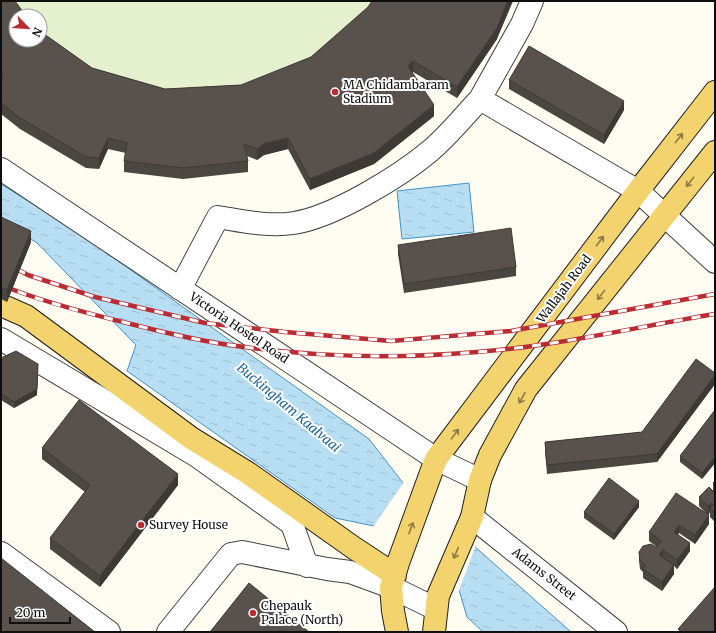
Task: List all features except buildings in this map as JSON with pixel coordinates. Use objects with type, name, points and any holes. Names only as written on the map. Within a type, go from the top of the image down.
[{"type":"main road","name":"Wallajah Road","points":[[394,575],[436,459],[638,191],[715,92]]},
{"type":"main road","points":[[434,632],[437,603],[472,517],[480,480],[490,455],[526,389],[715,152]]},
{"type":"main road","points":[[1,305],[26,316],[191,438],[248,473],[394,575],[393,611],[397,632]]},
{"type":"street","points":[[180,289],[218,217],[257,224],[294,223],[330,211],[381,186],[430,151],[480,99],[522,24],[532,1]]},
{"type":"street","points":[[480,99],[638,191],[715,262]]},
{"type":"street","name":"Victoria Hostel Road","points":[[1,169],[436,459],[480,480]]},
{"type":"street","points":[[1,339],[197,456],[292,524],[307,566]]},
{"type":"street","name":"Adams Street","points":[[472,517],[616,632]]},
{"type":"street","points":[[168,632],[230,554],[242,552],[307,566],[350,572],[394,575],[437,603]]},
{"type":"street","points":[[1,553],[109,632]]},
{"type":"green space","points":[[7,1],[378,1],[311,68],[241,97],[165,100],[92,79],[48,46],[48,8],[12,8]]},
{"type":"water","points":[[469,183],[474,232],[402,239],[397,191]]},
{"type":"water","name":"Buckingham Kaalvaai","points":[[1,184],[73,229],[369,439],[403,483],[571,632],[483,632],[467,617],[459,590],[374,526],[335,518],[127,371],[136,345],[36,242],[1,223]]},
{"type":"pier","points":[[404,482],[476,545],[458,593],[373,527]]},
{"type":"railway","points":[[1,261],[28,275],[95,297],[205,323],[285,332],[391,341],[511,331],[715,294]]},
{"type":"railway","points":[[1,285],[77,310],[190,338],[260,349],[353,356],[415,356],[507,349],[567,341],[715,314]]},
{"type":"place","name":"MA Chidambaram Stadium","points":[[335,92]]},
{"type":"place","name":"Survey House","points":[[141,525]]},
{"type":"place","name":"Chepauk Palace (North)","points":[[253,613]]}]
